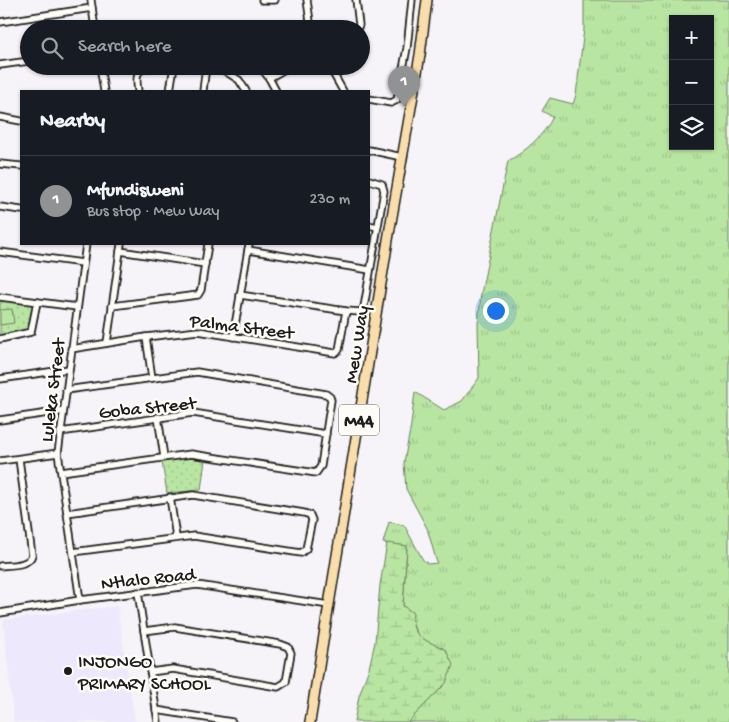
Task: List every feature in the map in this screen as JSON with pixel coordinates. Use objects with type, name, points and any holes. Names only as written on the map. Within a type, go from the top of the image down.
[{"type":"main road","name":"Mew Way","points":[[310,722],[420,55],[427,0]]},
{"type":"street","points":[[91,0],[94,20]]},
{"type":"street","points":[[262,0],[275,0]]},
{"type":"street","points":[[307,0],[310,20]]},
{"type":"street","points":[[356,0],[358,20]]},
{"type":"street","points":[[370,99],[391,103],[398,99],[407,48],[412,0]]},
{"type":"street","points":[[0,22],[92,8]]},
{"type":"street","points":[[0,66],[20,63]]},
{"type":"street","points":[[101,75],[104,90]]},
{"type":"street","points":[[137,75],[138,90]]},
{"type":"street","points":[[170,90],[173,75]]},
{"type":"street","points":[[203,90],[205,75]]},
{"type":"street","points":[[231,75],[239,80],[245,90]]},
{"type":"street","points":[[267,75],[275,90]]},
{"type":"street","points":[[269,78],[274,75]]},
{"type":"street","points":[[334,75],[342,90]]},
{"type":"street","points":[[0,118],[20,121]]},
{"type":"street","points":[[370,150],[402,156]]},
{"type":"street","points":[[0,164],[20,166]]},
{"type":"street","points":[[240,295],[358,313],[363,310],[378,227],[383,185],[370,180]]},
{"type":"street","points":[[0,207],[20,210]]},
{"type":"street","points":[[370,225],[378,227]]},
{"type":"street","name":"Luleka Street","points":[[80,600],[58,453],[86,245]]},
{"type":"street","points":[[112,306],[198,295],[201,290],[208,245]]},
{"type":"street","points":[[107,343],[121,247],[205,264]]},
{"type":"street","points":[[233,337],[248,247],[370,270]]},
{"type":"street","points":[[0,252],[83,263]]},
{"type":"street","points":[[0,297],[77,306]]},
{"type":"street","points":[[0,338],[31,332],[37,302]]},
{"type":"street","name":"Palma Street","points":[[71,349],[193,331],[335,353],[339,350],[346,311]]},
{"type":"street","points":[[146,337],[152,378]]},
{"type":"street","points":[[0,379],[69,369]]},
{"type":"street","points":[[61,472],[196,454],[316,473],[321,466],[331,400],[326,394],[197,372],[66,390]]},
{"type":"street","points":[[0,420],[63,411]]},
{"type":"street","name":"Goba Street","points":[[60,432],[200,414],[326,434]]},
{"type":"street","points":[[158,418],[164,457]]},
{"type":"street","points":[[0,461],[58,453]]},
{"type":"street","points":[[0,566],[27,562],[32,558],[18,458]]},
{"type":"street","points":[[67,512],[193,495],[304,513],[310,515],[312,520],[306,549],[301,553],[194,536],[73,552]]},
{"type":"street","points":[[170,497],[176,537]]},
{"type":"street","name":"Ntlalo Road","points":[[0,613],[189,585],[206,585],[329,605]]},
{"type":"street","points":[[138,592],[158,722]]},
{"type":"street","points":[[144,631],[175,627],[280,644],[288,647],[291,653],[286,682],[278,687],[179,670],[150,672]]},
{"type":"street","points":[[156,710],[232,722]]},
{"type":"shaded area","name":"INJONGO PRIMARY SCHOOL","points":[[117,606],[135,722],[14,722],[3,620]]},
{"type":"green space","points":[[584,0],[729,0],[729,722],[408,722],[446,683],[443,648],[424,640],[416,632],[413,613],[403,606],[407,546],[383,543],[389,522],[404,525],[423,560],[428,564],[437,563],[427,528],[406,489],[404,462],[415,392],[444,410],[462,401],[479,378],[478,323],[481,294],[508,161],[534,142],[549,124],[553,117],[542,111],[550,98],[573,104],[576,95],[584,29]]},
{"type":"green space","points":[[0,299],[32,305],[33,316],[31,325],[25,332],[0,336]]},
{"type":"green space","points":[[12,309],[14,323],[0,325],[0,310]]},
{"type":"green space","points":[[187,458],[205,460],[201,490],[167,493],[162,462]]},
{"type":"green space","points":[[387,543],[407,546],[403,606],[413,613],[414,628],[421,638],[446,650],[453,665],[446,683],[408,722],[354,722],[359,696],[369,668],[375,642],[380,585]]},
{"type":"place","name":"Mfundisweni","points":[[404,107]]},
{"type":"place","name":"INJONGO PRIMARY SCHOOL","points":[[68,671]]}]
